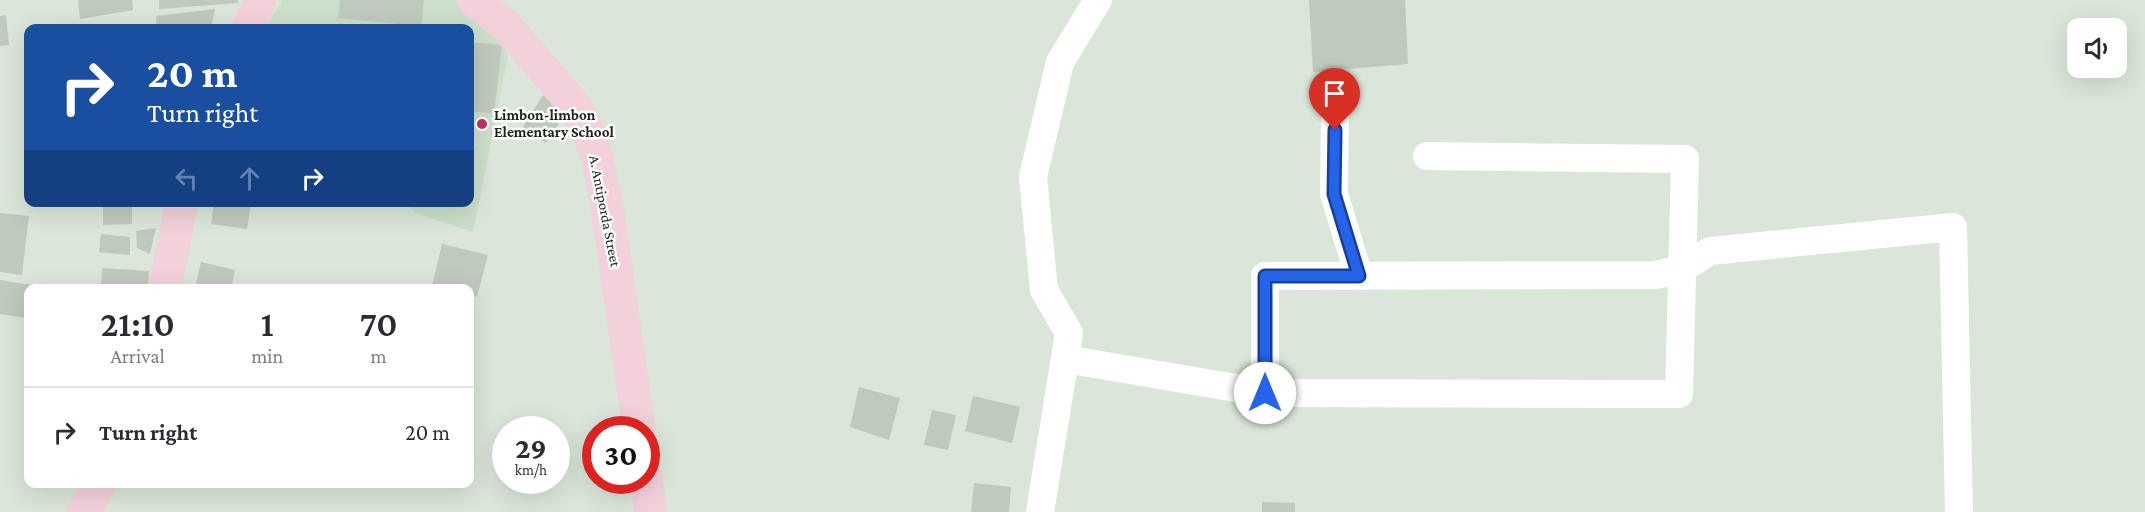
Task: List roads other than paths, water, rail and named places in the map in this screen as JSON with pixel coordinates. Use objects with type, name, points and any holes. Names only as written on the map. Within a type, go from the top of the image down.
[{"type":"street","points":[[250,24],[260,0]]},
{"type":"street","name":"A. Antiporda Street","points":[[474,0],[507,27],[575,106],[585,124],[597,157],[607,207],[637,416]]},
{"type":"street","points":[[1040,512],[1069,333],[1044,290],[1033,177],[1060,62],[1098,0]]},
{"type":"street","points":[[1335,109],[1334,194],[1359,276]]},
{"type":"street","points":[[1065,359],[1265,393],[1679,394],[1685,159],[1427,156]]},
{"type":"street","points":[[166,284],[181,207]]},
{"type":"street","points":[[1265,393],[1265,276],[1656,275],[1682,269],[1710,251],[1953,227],[1959,512]]},
{"type":"street","points":[[83,512],[98,488]]},
{"type":"street","points":[[648,494],[651,512]]},
{"type":"place","name":"Limbon-limbon Elementary School","points":[[482,124]]}]
